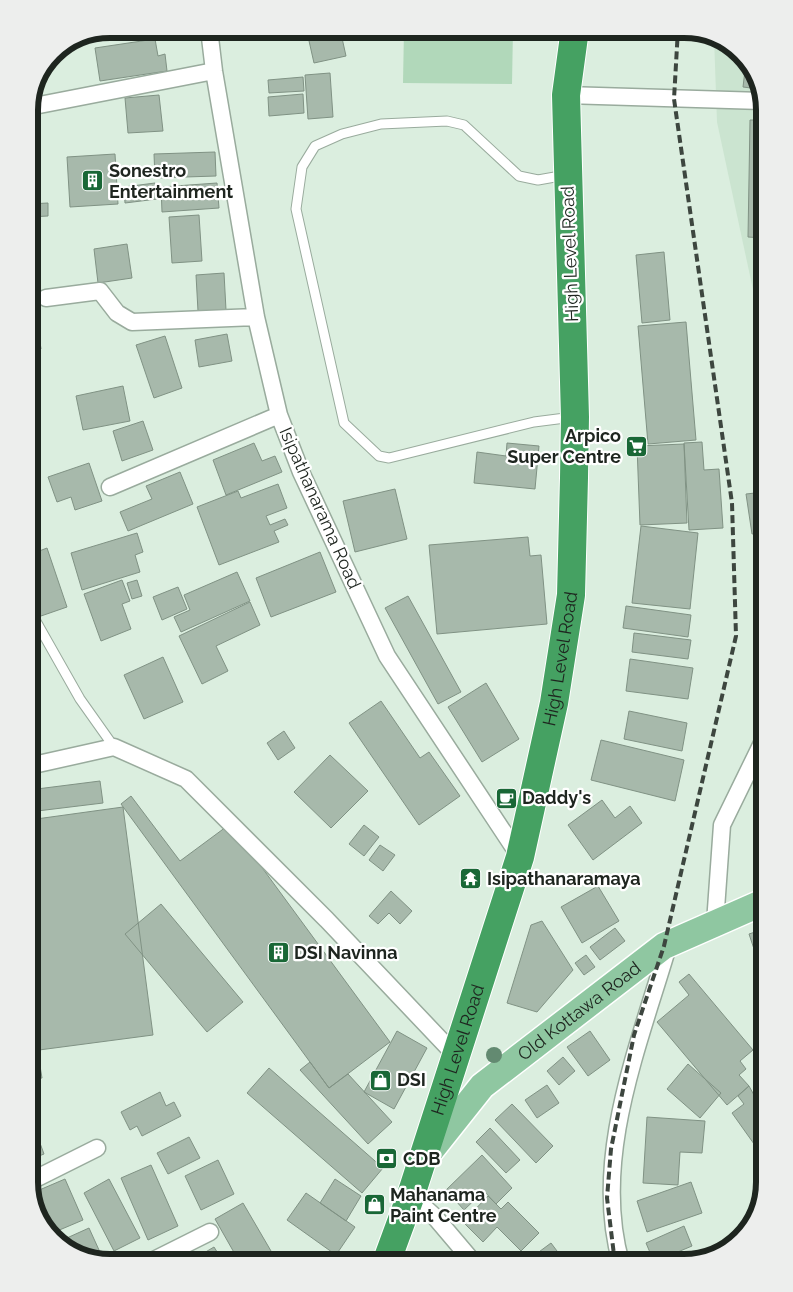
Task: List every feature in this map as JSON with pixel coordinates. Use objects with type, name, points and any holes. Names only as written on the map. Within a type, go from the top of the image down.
[{"type":"highway","name":"High Level Road","points":[[389,1254],[423,1159],[520,858],[554,703],[570,595],[575,417],[566,95],[574,38]]},
{"type":"main road","name":"Old Kottawa Road","points":[[423,1159],[482,1086],[669,943],[756,905]]},
{"type":"street","name":"Isipathanarama Road","points":[[210,37],[256,318],[279,415],[301,472],[387,656],[520,858]]},
{"type":"street","points":[[38,106],[214,71]]},
{"type":"street","points":[[566,95],[755,101]]},
{"type":"street","points":[[46,298],[100,291],[117,313],[132,322],[256,318]]},
{"type":"street","points":[[110,486],[279,415]]},
{"type":"street","points":[[38,764],[114,747],[186,779],[327,920],[456,1057]]},
{"type":"street","points":[[715,922],[722,825],[756,755]]},
{"type":"street","points":[[618,1254],[613,1203],[613,1158],[619,1113],[669,943]]},
{"type":"street","points":[[38,1178],[97,1148]]},
{"type":"street","points":[[411,1195],[435,1217],[466,1254]]},
{"type":"street","points":[[166,1254],[210,1232]]},
{"type":"lane","points":[[568,175],[538,180],[519,176],[464,125],[447,121],[381,124],[342,134],[315,146],[302,167],[296,209],[344,423],[379,456],[389,458],[534,422],[575,417]]},
{"type":"lane","points":[[38,625],[80,699],[114,747]]},
{"type":"shaded area","points":[[404,38],[513,38],[512,84],[403,83]]},
{"type":"shaded area","points":[[714,45],[731,55],[738,62],[752,86],[754,95],[756,109],[756,304],[717,122]]},
{"type":"building","points":[[308,37],[342,37],[346,56],[314,63]]},
{"type":"building","points":[[155,39],[158,56],[165,54],[167,71],[100,81],[95,48]]},
{"type":"building","points":[[745,72],[752,88],[743,87]]},
{"type":"building","points":[[330,73],[333,117],[308,119],[305,75]]},
{"type":"building","points":[[303,77],[304,91],[269,93],[268,80]]},
{"type":"building","points":[[303,94],[304,113],[269,116],[268,97]]},
{"type":"building","points":[[159,95],[163,131],[128,133],[125,98]]},
{"type":"building","points":[[750,120],[756,120],[756,238],[748,237]]},
{"type":"building","points":[[215,152],[216,176],[155,178],[154,154]]},
{"type":"building","name":"Sonestro Entertainment","points":[[115,154],[118,204],[70,207],[67,157]]},
{"type":"building","points":[[155,183],[157,199],[125,203],[124,187]]},
{"type":"building","points":[[217,183],[219,208],[162,212],[161,187]]},
{"type":"building","points":[[48,203],[48,216],[38,217],[38,204]]},
{"type":"building","points":[[199,215],[202,261],[172,263],[169,217]]},
{"type":"building","points":[[127,244],[132,278],[98,283],[94,249]]},
{"type":"building","points":[[664,252],[670,320],[642,323],[636,255]]},
{"type":"building","points":[[224,273],[226,310],[198,311],[196,275]]},
{"type":"building","points":[[686,322],[696,440],[648,444],[638,326]]},
{"type":"building","points":[[38,328],[41,349],[38,349]]},
{"type":"building","points":[[227,334],[232,361],[199,367],[195,340]]},
{"type":"building","points":[[165,336],[182,388],[154,398],[136,345]]},
{"type":"building","points":[[123,386],[130,421],[83,430],[76,396]]},
{"type":"building","points":[[143,421],[153,450],[122,461],[113,431]]},
{"type":"building","points":[[702,442],[704,470],[719,469],[723,528],[689,530],[684,443]]},
{"type":"building","points":[[254,443],[262,461],[275,456],[282,472],[226,495],[213,460]]},
{"type":"building","points":[[507,443],[539,446],[535,489],[474,483],[477,452],[506,456]]},
{"type":"building","points":[[684,444],[687,523],[640,525],[637,446]]},
{"type":"building","points":[[89,463],[102,501],[75,510],[71,497],[57,502],[48,477]]},
{"type":"building","points":[[180,472],[193,504],[128,531],[120,512],[152,499],[146,486]]},
{"type":"building","points":[[278,484],[287,508],[266,516],[270,525],[285,519],[288,525],[274,531],[279,542],[219,565],[197,507],[238,491],[241,498]]},
{"type":"building","points":[[395,489],[407,539],[355,552],[343,501]]},
{"type":"building","points":[[756,493],[756,533],[752,534],[746,494]]},
{"type":"building","points":[[641,526],[698,533],[690,609],[632,603]]},
{"type":"building","points":[[137,533],[143,552],[135,555],[140,572],[82,590],[71,553]]},
{"type":"building","points":[[528,537],[530,556],[541,555],[547,624],[437,634],[429,545]]},
{"type":"building","points":[[47,548],[67,607],[41,616],[38,607],[38,552]]},
{"type":"building","points":[[320,552],[336,592],[271,617],[256,578]]},
{"type":"building","points":[[237,572],[250,601],[181,632],[174,617],[190,610],[184,595]]},
{"type":"building","points":[[122,580],[130,601],[122,604],[131,629],[101,641],[84,594]]},
{"type":"building","points":[[137,580],[142,596],[132,599],[127,583]]},
{"type":"building","points":[[178,587],[187,609],[162,620],[153,597]]},
{"type":"building","points":[[408,596],[461,692],[438,704],[385,608]]},
{"type":"building","points":[[250,602],[260,625],[216,646],[228,671],[202,684],[179,636]]},
{"type":"building","points":[[626,606],[691,615],[688,637],[623,628]]},
{"type":"building","points":[[634,633],[691,640],[688,659],[632,652]]},
{"type":"building","points":[[163,657],[183,702],[144,719],[124,675]]},
{"type":"building","points":[[630,659],[693,668],[688,699],[626,691]]},
{"type":"building","points":[[486,683],[519,739],[482,762],[448,707]]},
{"type":"building","points":[[381,701],[420,758],[429,752],[460,796],[419,825],[349,723]]},
{"type":"building","points":[[629,711],[687,723],[682,751],[624,739]]},
{"type":"building","points":[[284,731],[295,748],[278,760],[267,743]]},
{"type":"building","points":[[601,740],[684,760],[675,801],[591,780]]},
{"type":"building","points":[[330,755],[368,791],[331,828],[294,792]]},
{"type":"building","points":[[100,781],[103,803],[38,811],[38,789]]},
{"type":"building","name":"DSI Navinna","points":[[131,796],[180,861],[230,824],[390,1042],[329,1088],[121,804]]},
{"type":"building","points":[[602,800],[615,818],[630,806],[642,823],[593,860],[568,825]]},
{"type":"building","points":[[123,807],[153,1035],[39,1050],[38,819]]},
{"type":"building","points":[[364,825],[379,837],[364,856],[349,844]]},
{"type":"building","points":[[380,845],[395,855],[383,871],[369,860]]},
{"type":"building","points":[[598,886],[619,921],[582,943],[561,907]]},
{"type":"building","points":[[391,891],[412,911],[400,924],[389,913],[378,924],[369,916]]},
{"type":"building","points":[[161,904],[243,1002],[207,1032],[125,934]]},
{"type":"building","points":[[542,921],[573,970],[537,1012],[507,1003],[531,925]]},
{"type":"building","points":[[615,928],[625,941],[600,960],[590,947]]},
{"type":"building","points":[[756,932],[756,955],[749,934]]},
{"type":"building","points":[[586,955],[595,967],[584,975],[575,963]]},
{"type":"building","points":[[689,974],[753,1050],[740,1061],[746,1069],[739,1075],[749,1086],[727,1105],[657,1022],[689,995],[679,982]]},
{"type":"building","points":[[397,1031],[427,1048],[394,1109],[364,1092]]},
{"type":"building","points":[[590,1031],[610,1060],[588,1076],[567,1047]]},
{"type":"building","points":[[38,1054],[42,1078],[38,1079]]},
{"type":"building","points":[[563,1057],[575,1071],[559,1085],[547,1071]]},
{"type":"building","points":[[310,1062],[329,1088],[348,1074],[392,1122],[368,1144],[300,1070]]},
{"type":"building","points":[[688,1064],[721,1093],[700,1118],[667,1089]]},
{"type":"building","points":[[269,1068],[383,1168],[362,1193],[247,1093]]},
{"type":"building","points":[[547,1085],[559,1103],[537,1118],[525,1100]]},
{"type":"building","points":[[749,1086],[754,1095],[756,1094],[756,1147],[732,1113],[744,1104],[738,1096]]},
{"type":"building","points":[[160,1092],[166,1106],[174,1102],[181,1116],[142,1136],[137,1126],[130,1130],[121,1112]]},
{"type":"building","points":[[512,1104],[553,1146],[536,1163],[495,1120]]},
{"type":"building","points":[[647,1117],[705,1121],[702,1153],[680,1152],[678,1185],[643,1183]]},
{"type":"building","points":[[490,1128],[520,1160],[506,1173],[476,1142]]},
{"type":"building","points":[[189,1137],[200,1158],[168,1174],[157,1153]]},
{"type":"building","points":[[38,1138],[44,1154],[38,1156]]},
{"type":"building","points":[[482,1155],[512,1188],[496,1204],[484,1191],[464,1210],[446,1190]]},
{"type":"building","points":[[218,1160],[234,1194],[201,1210],[185,1176]]},
{"type":"building","points":[[151,1165],[178,1226],[148,1240],[121,1178]]},
{"type":"building","points":[[65,1179],[83,1220],[56,1231],[44,1211],[39,1190]]},
{"type":"building","points":[[109,1179],[140,1238],[114,1251],[84,1193]]},
{"type":"building","points":[[335,1179],[361,1196],[346,1221],[320,1203]]},
{"type":"building","points":[[691,1182],[702,1213],[647,1232],[637,1201]]},
{"type":"building","points":[[306,1193],[355,1227],[337,1254],[335,1254],[287,1220]]},
{"type":"building","points":[[488,1196],[501,1209],[508,1202],[539,1233],[521,1251],[497,1227],[483,1242],[463,1222]]},
{"type":"building","points":[[243,1203],[273,1254],[235,1254],[215,1219]]},
{"type":"building","points":[[684,1226],[692,1246],[673,1254],[651,1254],[646,1243]]},
{"type":"building","points":[[89,1228],[101,1254],[86,1251],[65,1239]]},
{"type":"building","points":[[551,1243],[559,1254],[536,1254]]},
{"type":"building","points":[[214,1247],[218,1254],[202,1254]]},
{"type":"railway","points":[[614,1254],[607,1198],[611,1149],[634,1035],[664,946],[736,636],[732,503],[674,99],[677,38]]},
{"type":"place","name":"Sonestro Entertainment","points":[[93,181]]},
{"type":"place","name":"Arpico Super Centre","points":[[637,446]]},
{"type":"place","name":"Daddy's","points":[[506,798]]},
{"type":"place","name":"Isipathanaramaya","points":[[471,879]]},
{"type":"place","name":"DSI Navinna","points":[[278,953]]},
{"type":"place","name":"DSI","points":[[381,1080]]},
{"type":"place","name":"CDB","points":[[387,1159]]},
{"type":"place","name":"Mahanama Paint Centre","points":[[374,1205]]}]
